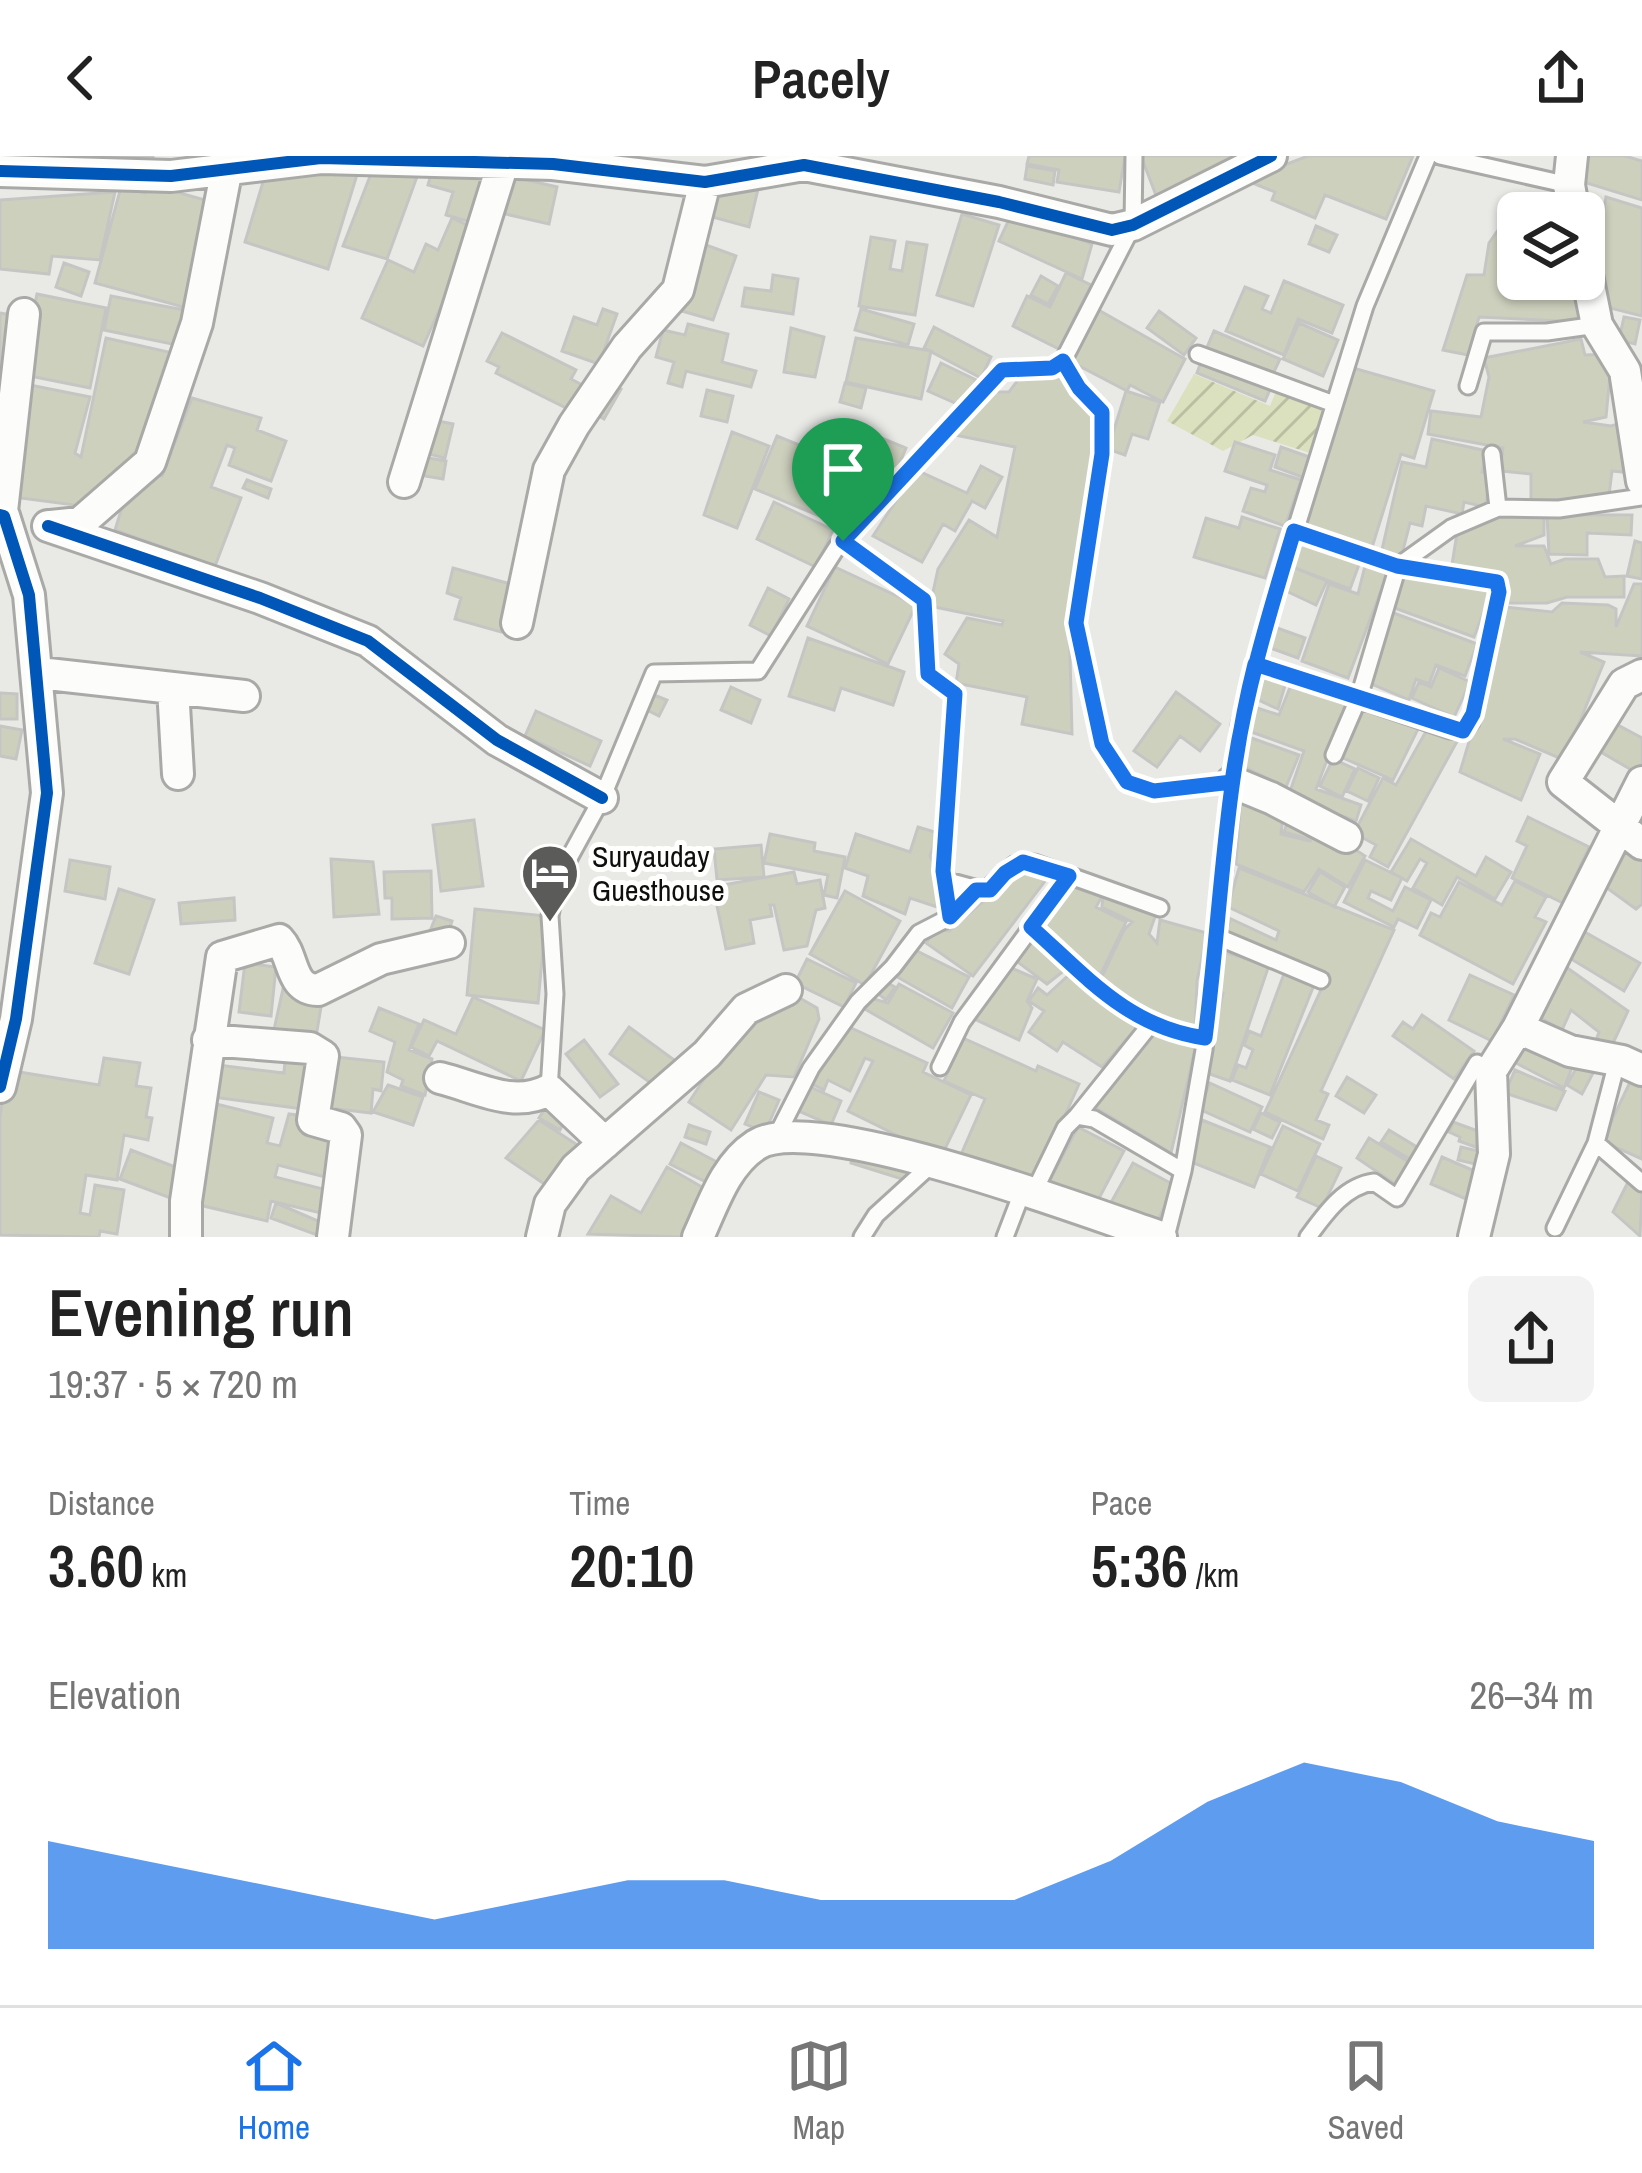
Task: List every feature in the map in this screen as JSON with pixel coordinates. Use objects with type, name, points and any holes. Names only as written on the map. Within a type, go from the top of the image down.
[{"type":"street","points":[[0,171],[227,168],[321,157],[590,162],[705,182],[806,160],[1112,230],[1133,225],[1271,156]]},
{"type":"street","points":[[404,482],[503,163]]},
{"type":"street","points":[[48,526],[80,523],[150,462],[197,323],[227,168]]},
{"type":"street","points":[[517,623],[549,470],[627,347],[678,290],[705,182]]},
{"type":"street","points":[[1593,300],[1598,325],[1625,370],[1637,420],[1642,481]]},
{"type":"street","points":[[0,1087],[16,1019],[47,794],[29,595],[1,520],[24,314]]},
{"type":"street","points":[[1,520],[48,526],[368,640],[497,740],[602,798]]},
{"type":"street","points":[[39,673],[244,696]]},
{"type":"street","points":[[1642,675],[1624,684],[1563,782],[1642,844]]},
{"type":"street","points":[[173,688],[178,774]]},
{"type":"street","points":[[1232,782],[1346,837]]},
{"type":"street","points":[[1474,1237],[1494,1154],[1491,1071],[1642,782]]},
{"type":"street","points":[[186,1237],[186,1201],[208,1040],[220,963],[226,953],[279,940],[298,983],[318,990],[381,959],[449,943]]},
{"type":"street","points":[[542,1237],[550,1204],[576,1168],[707,1054],[746,1009],[786,990]]},
{"type":"street","points":[[1517,1028],[1570,1051],[1629,1066]]},
{"type":"street","points":[[208,1040],[310,1048],[323,1056],[313,1120],[341,1128],[346,1135],[333,1237]]},
{"type":"street","points":[[440,1078],[518,1100],[549,1090],[605,1143]]},
{"type":"street","points":[[698,1237],[740,1157],[777,1136],[873,1146],[1163,1237]]},
{"type":"lane","points":[[549,1090],[555,994],[550,916],[556,882],[602,798],[654,673],[758,670],[843,541],[1002,370],[1052,368],[1063,361],[1133,225],[1134,156]]},
{"type":"lane","points":[[1163,1237],[1183,1171],[1205,1038],[1240,725],[1294,531],[1365,306],[1428,156]]},
{"type":"lane","points":[[1440,156],[1572,185]]},
{"type":"lane","points":[[1468,386],[1484,332],[1547,332],[1598,325]]},
{"type":"lane","points":[[1198,354],[1334,404]]},
{"type":"lane","points":[[1063,361],[1079,388],[1102,412],[1102,454],[1076,623],[1102,744],[1127,782],[1154,791],[1232,782]]},
{"type":"lane","points":[[1492,454],[1498,508]]},
{"type":"lane","points":[[1334,755],[1359,697],[1397,566],[1451,528],[1498,508],[1559,509],[1642,497]]},
{"type":"lane","points":[[1255,664],[1458,731],[1471,722],[1499,592],[1497,582],[1397,566],[1294,531]]},
{"type":"lane","points":[[843,541],[924,600],[928,674],[955,694],[944,876],[950,917]]},
{"type":"lane","points":[[944,876],[955,885],[990,890],[1023,862],[1160,908]]},
{"type":"lane","points":[[940,1067],[962,1022],[1069,876]]},
{"type":"lane","points":[[777,1136],[811,1068],[858,1002],[924,928],[950,917],[976,890]]},
{"type":"lane","points":[[1031,927],[1098,988],[1150,1024],[1170,1033],[1205,1038]]},
{"type":"lane","points":[[1218,937],[1321,980]]},
{"type":"lane","points":[[1005,1237],[1065,1128],[1150,1024]]},
{"type":"lane","points":[[1308,1237],[1357,1184],[1374,1182],[1397,1198],[1477,1063],[1491,1071]]},
{"type":"lane","points":[[1555,1228],[1629,1066]]},
{"type":"lane","points":[[1077,1116],[1094,1118],[1183,1171]]},
{"type":"lane","points":[[1596,1143],[1642,1183]]},
{"type":"lane","points":[[862,1237],[876,1215],[932,1164]]},
{"type":"green space","points":[[1194,374],[1270,406],[1277,389],[1328,406],[1310,453],[1253,435],[1223,451],[1167,421]]},
{"type":"building","points":[[0,156],[153,156],[152,170]]},
{"type":"building","points":[[1029,156],[1125,156],[1119,192],[1057,182],[1059,170],[1027,164]]},
{"type":"building","points":[[1141,156],[1241,156],[1157,198]]},
{"type":"building","points":[[1308,156],[1413,156],[1386,219],[1325,195],[1315,218],[1272,200],[1275,192],[1245,180]]},
{"type":"building","points":[[1586,156],[1642,161],[1642,200],[1577,180]]},
{"type":"building","points":[[374,166],[418,174],[387,259],[343,246]]},
{"type":"building","points":[[1027,166],[1055,171],[1053,185],[1025,179]]},
{"type":"building","points":[[359,168],[328,269],[245,242],[266,172]]},
{"type":"building","points":[[433,168],[485,175],[471,222],[446,215],[453,192],[428,185]]},
{"type":"building","points":[[509,176],[557,187],[549,224],[501,213]]},
{"type":"building","points":[[147,184],[216,203],[187,308],[95,283],[121,187],[145,193]]},
{"type":"building","points":[[759,185],[749,227],[705,215],[712,186]]},
{"type":"building","points":[[115,192],[100,260],[52,256],[49,274],[0,269],[0,200]]},
{"type":"building","points":[[1606,197],[1642,208],[1642,316],[1598,305],[1605,300]]},
{"type":"building","points":[[1012,213],[1092,244],[1082,279],[999,241]]},
{"type":"building","points":[[962,214],[999,225],[973,306],[937,295]]},
{"type":"building","points":[[452,218],[476,229],[423,346],[362,318],[388,260],[414,272],[426,244],[438,250]]},
{"type":"building","points":[[1316,226],[1337,235],[1329,252],[1309,244]]},
{"type":"building","points":[[1497,232],[1497,300],[1577,300],[1583,322],[1479,317],[1468,355],[1443,350],[1467,275],[1484,275],[1489,243]]},
{"type":"building","points":[[871,237],[895,241],[890,269],[902,271],[907,242],[927,245],[915,315],[859,306]]},
{"type":"building","points":[[695,241],[736,256],[713,320],[678,310]]},
{"type":"building","points":[[64,263],[89,272],[81,296],[56,287]]},
{"type":"building","points":[[1066,273],[1091,285],[1059,349],[1013,326],[1027,296],[1050,307]]},
{"type":"building","points":[[773,275],[798,279],[793,314],[742,306],[745,288],[771,291]]},
{"type":"building","points":[[1041,276],[1058,286],[1048,304],[1031,295]]},
{"type":"building","points":[[1284,281],[1343,305],[1332,333],[1298,319],[1284,355],[1226,331],[1245,287],[1268,296],[1262,309],[1271,313]]},
{"type":"building","points":[[37,294],[106,308],[90,388],[20,374]]},
{"type":"building","points":[[111,296],[189,311],[182,346],[104,330]]},
{"type":"building","points":[[1095,308],[1185,359],[1163,402],[1130,385],[1127,391],[1068,360]]},
{"type":"building","points":[[603,309],[617,314],[599,364],[562,351],[574,317],[597,325]]},
{"type":"building","points":[[861,309],[914,324],[908,345],[855,330]]},
{"type":"building","points":[[1159,311],[1196,338],[1184,355],[1147,328]]},
{"type":"building","points":[[0,313],[17,316],[9,372],[0,370]]},
{"type":"building","points":[[1624,317],[1640,320],[1635,344],[1619,340]]},
{"type":"building","points":[[1299,323],[1338,340],[1323,376],[1283,359]]},
{"type":"building","points":[[688,324],[728,334],[722,362],[756,371],[751,387],[686,371],[682,387],[668,383],[674,362],[656,357],[663,330],[685,335]]},
{"type":"building","points":[[934,327],[991,357],[981,378],[924,348]]},
{"type":"building","points":[[791,328],[824,337],[815,377],[784,372]]},
{"type":"building","points":[[1214,331],[1280,359],[1271,378],[1205,352]]},
{"type":"building","points":[[502,333],[576,370],[571,379],[582,385],[570,410],[496,373],[499,367],[487,361]]},
{"type":"building","points":[[106,338],[173,353],[149,434],[97,508],[13,497],[30,385],[90,397],[75,453],[81,457]]},
{"type":"building","points":[[856,338],[931,351],[921,399],[846,382]]},
{"type":"building","points":[[1581,339],[1585,355],[1612,354],[1606,417],[1583,422],[1611,426],[1626,422],[1632,473],[1612,471],[1609,495],[1531,502],[1531,474],[1500,471],[1503,448],[1428,434],[1431,411],[1481,417],[1489,377],[1484,358]]},
{"type":"building","points":[[1202,359],[1272,385],[1265,401],[1197,373]]},
{"type":"building","points":[[941,363],[976,380],[964,407],[928,391]]},
{"type":"building","points":[[1353,368],[1434,391],[1414,458],[1401,454],[1370,554],[1303,528]]},
{"type":"building","points":[[1021,376],[1059,376],[1097,416],[1069,616],[1072,734],[1022,724],[1027,697],[956,683],[959,664],[945,654],[967,618],[1002,625],[1003,621],[930,606],[938,569],[969,520],[997,537],[1015,447],[950,434],[990,392],[1009,392]]},
{"type":"building","points":[[605,380],[621,389],[604,419],[588,410]]},
{"type":"building","points":[[845,383],[866,388],[861,408],[840,402]]},
{"type":"building","points":[[707,390],[733,396],[727,422],[701,416]]},
{"type":"building","points":[[1126,391],[1160,402],[1148,439],[1132,434],[1125,455],[1108,449]]},
{"type":"building","points":[[192,398],[261,418],[257,430],[286,441],[271,481],[229,465],[235,448],[227,445],[211,487],[241,498],[215,566],[115,530],[128,488],[141,475],[162,476]]},
{"type":"building","points":[[428,419],[453,424],[445,458],[416,451]]},
{"type":"building","points":[[840,421],[906,448],[890,487],[849,470],[829,520],[755,489],[777,436],[826,456]]},
{"type":"building","points":[[732,432],[769,446],[737,528],[704,515]]},
{"type":"building","points":[[1432,439],[1487,451],[1482,472],[1492,475],[1485,507],[1464,502],[1462,514],[1426,506],[1422,526],[1410,523],[1401,558],[1381,554],[1402,462],[1426,467]]},
{"type":"building","points":[[1235,442],[1275,455],[1270,470],[1301,480],[1285,526],[1243,511],[1251,488],[1265,492],[1267,485],[1225,471]]},
{"type":"building","points":[[1281,447],[1312,458],[1305,478],[1275,467]]},
{"type":"building","points":[[417,456],[446,461],[443,479],[414,474]]},
{"type":"building","points":[[981,466],[1002,477],[985,508],[972,501],[955,531],[943,524],[922,562],[873,536],[916,470],[967,493]]},
{"type":"building","points":[[247,480],[271,489],[268,498],[243,488]]},
{"type":"building","points":[[774,502],[833,530],[816,567],[757,539]]},
{"type":"building","points":[[1503,515],[1544,517],[1544,535],[1515,546],[1544,546],[1551,564],[1598,559],[1605,577],[1624,576],[1624,597],[1502,603],[1505,577],[1451,571],[1457,533]]},
{"type":"building","points":[[1547,515],[1632,515],[1631,535],[1587,533],[1587,555],[1549,554]]},
{"type":"building","points":[[1242,517],[1280,529],[1265,578],[1194,557],[1206,518],[1239,528]]},
{"type":"building","points":[[1299,540],[1361,559],[1350,589],[1290,566]]},
{"type":"building","points":[[1635,541],[1642,543],[1642,579],[1627,576]]},
{"type":"building","points":[[1366,562],[1389,569],[1348,678],[1302,661],[1329,584],[1358,594]]},
{"type":"building","points":[[1290,566],[1327,581],[1316,605],[1282,589]]},
{"type":"building","points":[[835,567],[916,605],[888,664],[807,626]]},
{"type":"building","points":[[453,568],[514,585],[501,632],[455,619],[461,598],[447,593]]},
{"type":"building","points":[[1405,568],[1492,589],[1474,637],[1392,607]]},
{"type":"building","points":[[1634,584],[1642,584],[1642,656],[1580,652],[1604,662],[1564,760],[1515,739],[1503,739],[1540,754],[1521,800],[1460,772],[1502,631],[1504,607],[1552,612],[1562,603],[1608,605],[1616,609],[1616,627]]},
{"type":"building","points":[[768,588],[789,599],[771,636],[750,625]]},
{"type":"building","points":[[1391,612],[1477,644],[1465,676],[1436,665],[1429,684],[1416,679],[1409,700],[1369,683]]},
{"type":"building","points":[[1269,625],[1305,638],[1298,658],[1262,645]]},
{"type":"building","points":[[808,638],[904,672],[893,705],[841,688],[834,710],[789,696]]},
{"type":"building","points":[[1439,668],[1470,682],[1454,717],[1412,698],[1419,682],[1431,687]]},
{"type":"building","points":[[1260,671],[1287,679],[1278,709],[1252,697]]},
{"type":"building","points":[[1293,680],[1350,700],[1316,789],[1361,805],[1356,821],[1288,797],[1304,751],[1243,729],[1251,706],[1279,715]]},
{"type":"building","points":[[731,687],[760,700],[751,723],[721,710]]},
{"type":"building","points":[[1176,692],[1220,724],[1200,751],[1180,736],[1157,767],[1134,751]]},
{"type":"building","points":[[0,693],[17,694],[17,719],[0,719]]},
{"type":"building","points":[[654,695],[667,700],[659,716],[647,710]]},
{"type":"building","points":[[1364,702],[1419,727],[1393,780],[1341,757]]},
{"type":"building","points":[[536,711],[601,741],[590,766],[525,736]]},
{"type":"building","points":[[1616,724],[1642,738],[1642,776],[1599,751]]},
{"type":"building","points":[[0,726],[22,730],[16,759],[0,756]]},
{"type":"building","points":[[1429,726],[1460,736],[1388,867],[1370,857],[1376,845],[1354,833],[1383,778],[1396,785]]},
{"type":"building","points":[[1246,736],[1299,755],[1286,787],[1240,765]]},
{"type":"building","points":[[1333,759],[1355,769],[1342,797],[1320,786]]},
{"type":"building","points":[[1358,768],[1379,778],[1368,801],[1347,791]]},
{"type":"building","points":[[1241,796],[1283,816],[1281,834],[1310,841],[1319,826],[1365,856],[1348,887],[1319,869],[1304,892],[1236,864]]},
{"type":"building","points":[[1290,814],[1315,824],[1308,839],[1284,832]]},
{"type":"building","points":[[1528,817],[1589,847],[1563,903],[1512,878],[1527,846],[1517,841]]},
{"type":"building","points":[[474,820],[483,886],[441,891],[433,825]]},
{"type":"building","points":[[918,827],[938,833],[930,856],[939,876],[937,907],[910,898],[905,914],[863,896],[868,876],[845,868],[856,834],[910,852]]},
{"type":"building","points":[[770,834],[815,843],[814,851],[845,857],[837,898],[824,895],[828,875],[764,863]]},
{"type":"building","points":[[1411,839],[1476,876],[1486,857],[1511,872],[1495,899],[1457,877],[1442,905],[1413,888],[1427,863],[1420,859],[1407,881],[1391,872]]},
{"type":"building","points":[[1625,840],[1642,855],[1642,904],[1636,909],[1599,882]]},
{"type":"building","points":[[761,845],[764,877],[717,880],[714,849]]},
{"type":"building","points":[[331,859],[373,862],[379,914],[334,917]]},
{"type":"building","points":[[70,860],[110,867],[105,899],[65,891]]},
{"type":"building","points":[[1365,860],[1402,878],[1391,900],[1371,891],[1368,898],[1393,911],[1405,887],[1431,900],[1417,928],[1398,919],[1394,927],[1344,902]]},
{"type":"building","points":[[1025,865],[1052,872],[973,976],[926,943],[937,928],[949,931]]},
{"type":"building","points":[[1239,868],[1394,930],[1321,1091],[1328,1094],[1316,1120],[1329,1125],[1323,1139],[1265,1112],[1326,979],[1225,933],[1231,919],[1276,940],[1279,931],[1228,907]]},
{"type":"building","points":[[431,871],[432,918],[392,919],[384,872]]},
{"type":"building","points":[[794,872],[797,884],[820,880],[825,908],[816,910],[807,946],[784,950],[774,905],[770,905],[772,916],[750,920],[754,943],[726,949],[713,887]]},
{"type":"building","points":[[1320,872],[1345,887],[1334,907],[1308,892]]},
{"type":"building","points":[[1515,881],[1546,897],[1535,917],[1546,922],[1513,984],[1420,935],[1431,913],[1440,917],[1459,882],[1502,905]]},
{"type":"building","points":[[1069,883],[1102,896],[1096,907],[1126,922],[1097,982],[1041,929]]},
{"type":"building","points":[[119,889],[154,900],[129,974],[95,963]]},
{"type":"building","points":[[845,891],[900,921],[865,985],[810,954]]},
{"type":"building","points":[[1103,895],[1156,914],[1149,934],[1157,943],[1160,920],[1207,933],[1197,981],[1195,1032],[1157,1020],[1099,983],[1132,922],[1102,907]]},
{"type":"building","points":[[234,898],[235,920],[181,924],[179,903]]},
{"type":"building","points":[[475,909],[546,916],[538,1003],[467,995]]},
{"type":"building","points":[[436,916],[452,921],[447,937],[430,931]]},
{"type":"building","points":[[1583,931],[1640,963],[1624,991],[1568,957]]},
{"type":"building","points":[[1033,935],[1070,966],[1047,984],[1014,959]]},
{"type":"building","points":[[913,949],[969,977],[952,1008],[894,975]]},
{"type":"building","points":[[1220,951],[1269,965],[1230,1081],[1204,1072],[1223,993],[1215,987]]},
{"type":"building","points":[[807,959],[856,983],[844,1007],[795,983]]},
{"type":"building","points":[[1559,962],[1628,1011],[1608,1054],[1594,1046],[1599,1032],[1571,1010],[1562,1030],[1530,1012]]},
{"type":"building","points":[[245,963],[276,967],[271,1016],[239,1012]]},
{"type":"building","points":[[1009,967],[1037,979],[1019,1040],[970,1017]]},
{"type":"building","points":[[1285,971],[1314,985],[1270,1095],[1232,1080],[1238,1065],[1246,1068],[1253,1050],[1244,1045],[1249,1031],[1261,1036]]},
{"type":"building","points":[[1072,972],[1140,1024],[1102,1067],[1063,1042],[1057,1051],[1029,1032],[1044,1011],[1029,1001],[1038,988],[1047,995]]},
{"type":"building","points":[[1470,975],[1514,995],[1492,1041],[1449,1020]]},
{"type":"building","points":[[882,980],[895,987],[886,1000],[875,991]]},
{"type":"building","points":[[899,984],[953,1013],[933,1048],[863,1008],[870,998],[888,1003]]},
{"type":"building","points":[[283,989],[323,995],[315,1043],[273,1034]]},
{"type":"building","points":[[473,997],[545,1030],[521,1081],[437,1041],[429,1056],[411,1047],[424,1020],[456,1034]]},
{"type":"building","points":[[798,997],[817,1008],[819,1019],[794,1077],[766,1075],[731,1130],[689,1102],[735,1032]]},
{"type":"building","points":[[379,1008],[419,1024],[409,1050],[432,1059],[425,1095],[401,1086],[403,1080],[387,1072],[395,1042],[370,1031]]},
{"type":"building","points":[[1422,1015],[1474,1051],[1454,1079],[1393,1036],[1403,1022],[1413,1029]]},
{"type":"building","points":[[847,1026],[927,1063],[923,1072],[971,1095],[941,1157],[848,1111],[873,1061],[865,1058],[850,1091],[828,1080],[824,1090],[810,1083]]},
{"type":"building","points":[[629,1027],[677,1062],[659,1089],[610,1054]]},
{"type":"building","points":[[1152,1030],[1196,1045],[1171,1153],[1091,1105]]},
{"type":"building","points":[[963,1038],[1036,1071],[1038,1066],[1079,1084],[1032,1189],[960,1157],[985,1099],[944,1081]]},
{"type":"building","points":[[584,1040],[618,1084],[600,1097],[566,1054]]},
{"type":"building","points":[[1526,1045],[1573,1065],[1564,1088],[1516,1063]]},
{"type":"building","points":[[286,1050],[313,1055],[311,1110],[205,1096],[209,1064],[284,1073]]},
{"type":"building","points":[[326,1056],[384,1062],[381,1091],[373,1089],[371,1113],[321,1107]]},
{"type":"building","points":[[104,1058],[140,1063],[136,1086],[151,1088],[148,1140],[124,1135],[117,1180],[86,1175],[80,1213],[90,1215],[95,1185],[124,1190],[117,1234],[0,1235],[0,1117],[7,1070],[99,1085]]},
{"type":"building","points":[[1578,1065],[1593,1073],[1582,1094],[1567,1085]]},
{"type":"building","points":[[1515,1070],[1565,1091],[1556,1110],[1505,1093]]},
{"type":"building","points":[[1347,1077],[1376,1095],[1364,1113],[1336,1096]]},
{"type":"building","points":[[1632,1078],[1642,1082],[1642,1159],[1602,1141]]},
{"type":"building","points":[[1210,1083],[1262,1107],[1250,1132],[1199,1109]]},
{"type":"building","points":[[388,1085],[423,1097],[413,1125],[373,1112]]},
{"type":"building","points":[[806,1085],[841,1101],[831,1125],[796,1110]]},
{"type":"building","points":[[759,1092],[779,1100],[765,1132],[745,1124]]},
{"type":"building","points":[[204,1101],[273,1118],[267,1143],[280,1146],[289,1114],[305,1116],[340,1141],[329,1178],[278,1165],[275,1177],[331,1191],[325,1214],[271,1201],[267,1221],[195,1204]]},
{"type":"building","points":[[549,1102],[568,1113],[560,1130],[539,1118]]},
{"type":"building","points":[[1261,1113],[1280,1122],[1272,1138],[1253,1129]]},
{"type":"building","points":[[539,1120],[582,1148],[546,1185],[506,1158]]},
{"type":"building","points":[[1202,1120],[1270,1147],[1254,1187],[1186,1160]]},
{"type":"building","points":[[1453,1122],[1486,1134],[1481,1149],[1449,1132]]},
{"type":"building","points":[[689,1125],[710,1132],[706,1144],[685,1137]]},
{"type":"building","points":[[1283,1126],[1320,1144],[1298,1191],[1261,1174]]},
{"type":"building","points":[[1078,1127],[1124,1151],[1096,1204],[1050,1180]]},
{"type":"building","points":[[1389,1130],[1417,1147],[1410,1159],[1381,1142]]},
{"type":"building","points":[[1369,1138],[1409,1162],[1395,1184],[1357,1158]]},
{"type":"building","points":[[681,1143],[717,1162],[706,1182],[670,1164]]},
{"type":"building","points":[[1461,1147],[1478,1151],[1475,1164],[1458,1160]]},
{"type":"building","points":[[131,1150],[183,1170],[176,1200],[120,1179]]},
{"type":"building","points":[[854,1152],[910,1167],[905,1180],[851,1163]]},
{"type":"building","points":[[1316,1156],[1341,1168],[1322,1208],[1297,1197]]},
{"type":"building","points":[[1442,1157],[1484,1175],[1473,1202],[1431,1184]]},
{"type":"building","points":[[1133,1163],[1176,1186],[1151,1232],[1108,1208]]},
{"type":"building","points":[[667,1167],[709,1191],[683,1237],[588,1234],[611,1196],[641,1213]]},
{"type":"building","points":[[1629,1180],[1642,1190],[1640,1236],[1613,1212]]},
{"type":"building","points":[[276,1203],[325,1224],[320,1236],[271,1218]]},
{"type":"cycle path","points":[[0,171],[171,176],[321,158],[553,164],[705,182],[804,165],[999,202],[1112,230],[1133,225],[1271,156]]},
{"type":"cycle path","points":[[0,515],[29,595],[47,793],[16,1019],[0,1087]]},
{"type":"cycle path","points":[[48,526],[260,598],[368,641],[497,740],[602,798]]},
{"type":"place","name":"Suryauday Guesthouse","points":[[550,924]]},
{"type":"route","points":[[843,541],[924,600],[928,674],[955,694],[943,871],[950,917],[976,890],[990,890],[1023,862],[1069,876],[1031,927],[1098,988],[1150,1024],[1170,1033],[1205,1038],[1232,782],[1255,664],[1463,731],[1471,722],[1499,592],[1497,582],[1397,566],[1294,531],[1255,664],[1240,725],[1232,782],[1154,791],[1127,782],[1102,744],[1087,688],[1076,623],[1102,454],[1102,412],[1079,388],[1063,361],[1052,368],[1002,370],[843,541]]}]
